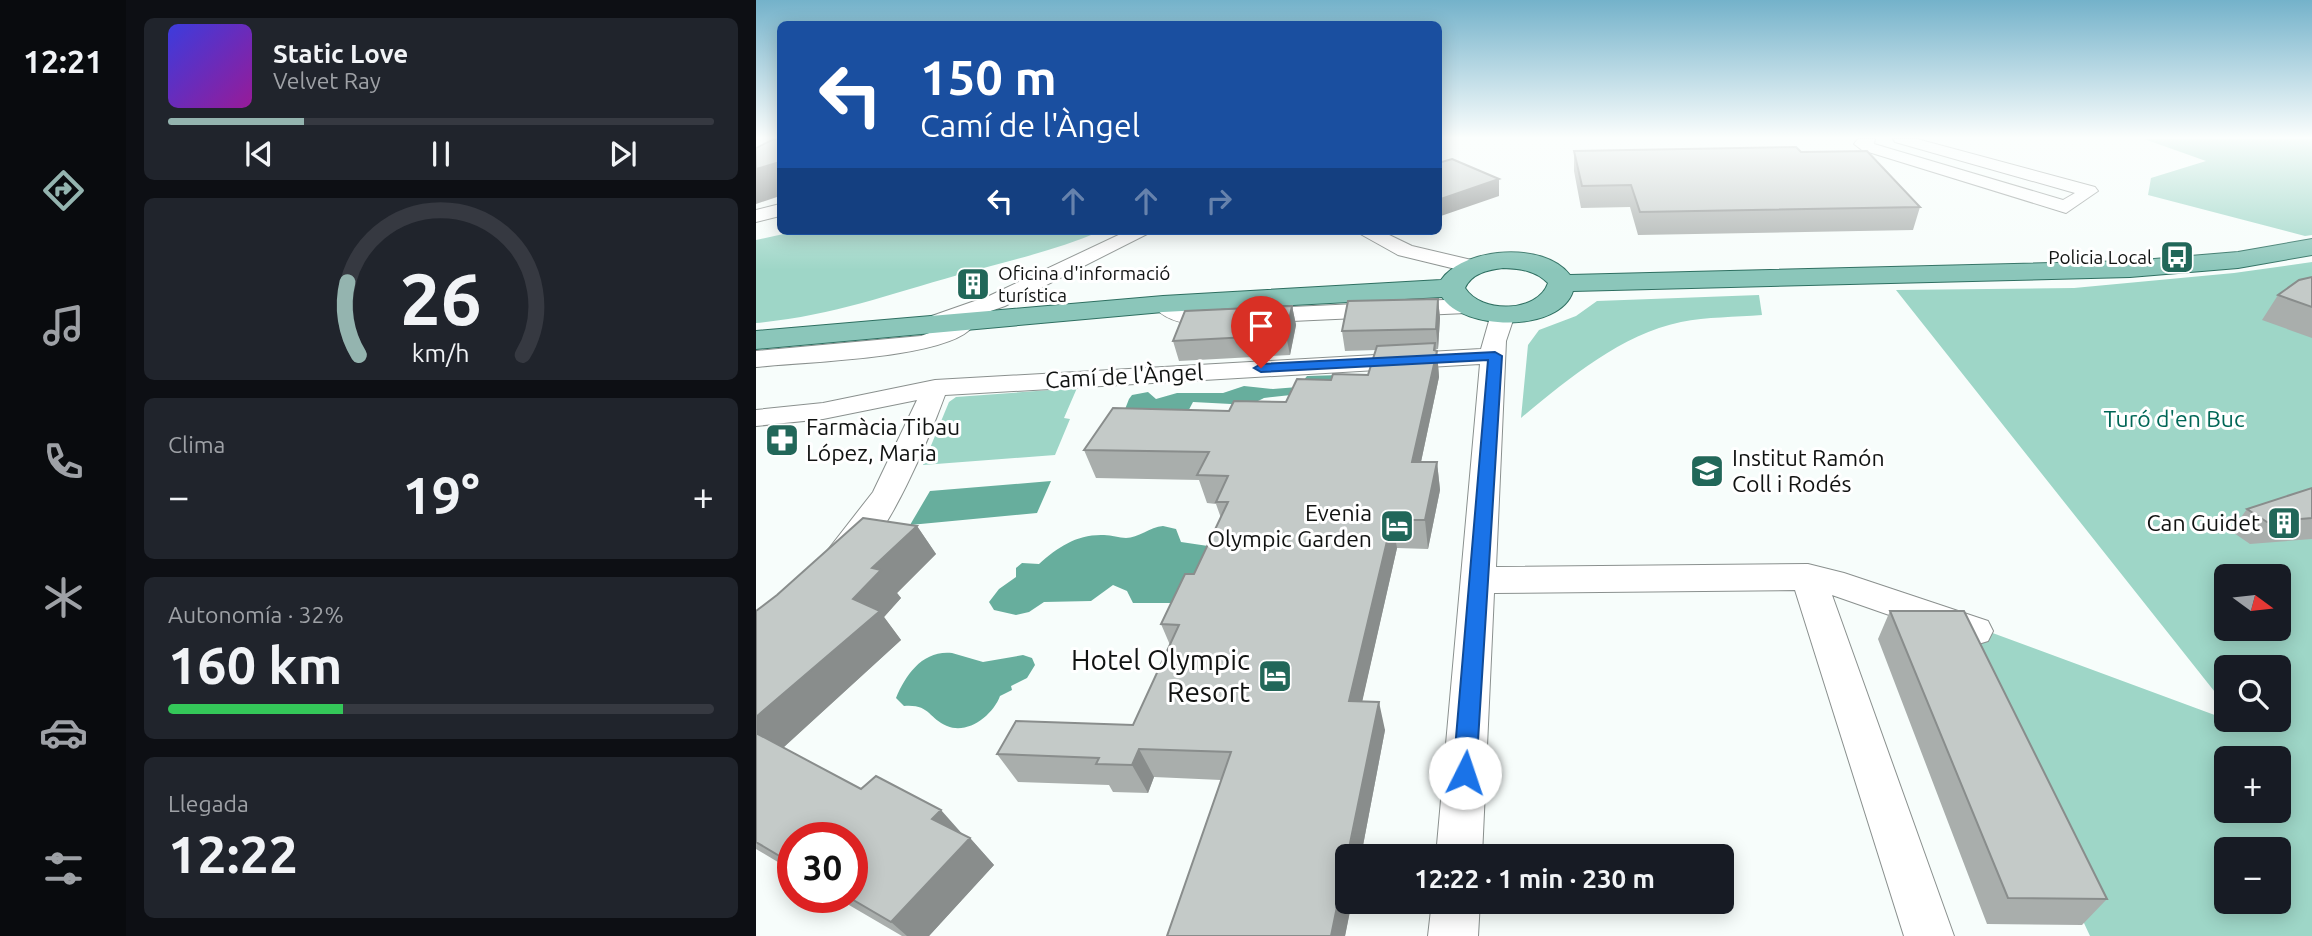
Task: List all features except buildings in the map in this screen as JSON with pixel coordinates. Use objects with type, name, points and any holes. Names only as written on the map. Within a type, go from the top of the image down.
[{"type":"main road","points":[[1459,297],[1461,273],[1472,267],[1503,260],[1528,262],[1548,269],[1562,284],[2130,269],[2238,260],[2312,247]]},
{"type":"main road","points":[[756,340],[1163,304],[1459,297],[1503,314],[1528,312],[1548,305],[1560,295],[1562,284]]},
{"type":"street","points":[[1987,183],[2066,206],[2089,191],[2059,183]]},
{"type":"street","points":[[1994,185],[1998,183]]},
{"type":"street","points":[[756,216],[777,211]]},
{"type":"street","points":[[934,323],[1020,290],[1135,235]]},
{"type":"street","points":[[1373,235],[1405,251],[1472,267]]},
{"type":"street","points":[[1020,290],[1016,302],[1037,314]]},
{"type":"street","points":[[1460,844],[1494,341],[1503,314]]},
{"type":"street","points":[[756,359],[924,343],[943,337],[970,320]]},
{"type":"street","name":"Camí de l'Àngel","points":[[756,418],[823,411],[935,388],[1495,356]]},
{"type":"street","points":[[822,572],[857,538],[895,482],[935,388]]},
{"type":"street","points":[[1477,580],[1808,577],[1832,582],[1975,631]]},
{"type":"street","points":[[1808,577],[1929,936]]},
{"type":"street","points":[[1453,936],[1455,914]]},
{"type":"green space","points":[[2150,183],[2312,183],[2312,235],[2305,236],[2148,195]]},
{"type":"green space","points":[[779,235],[1091,235],[1048,250],[858,304],[756,323],[756,240]]},
{"type":"green space","name":"Turó d'en Buc","points":[[2312,262],[2312,936],[2090,936],[1941,614],[2214,715],[2214,732],[2291,732],[2291,655],[2214,655],[2214,691],[1896,290],[2074,288],[2234,273]]},
{"type":"green space","points":[[1759,295],[1762,315],[1681,322],[1637,337],[1596,360],[1521,418],[1528,345],[1539,330],[1576,316],[1597,301]]},
{"type":"green space","points":[[1077,388],[1064,418],[1070,419],[1055,455],[923,465],[949,402],[956,397]]},
{"type":"shaded area","points":[[1341,375],[1332,400],[1291,395],[1264,398],[1250,405],[1193,402],[1184,419],[1120,422],[1132,395],[1148,392],[1156,399],[1177,393],[1223,393],[1244,386],[1273,389],[1298,387],[1307,376]]},
{"type":"shaded area","points":[[1051,481],[1037,513],[910,525],[930,491]]},
{"type":"shaded area","points":[[1163,526],[1176,529],[1181,542],[1208,546],[1215,552],[1171,603],[1133,603],[1127,591],[1113,585],[1091,601],[1044,602],[1029,612],[1016,615],[994,610],[989,602],[999,589],[1016,577],[1016,568],[1022,563],[1039,564],[1053,552],[1077,539],[1094,535],[1131,538]]},
{"type":"shaded area","points":[[952,653],[983,662],[1023,655],[1032,658],[1035,665],[1027,678],[1011,686],[1012,690],[1000,696],[992,710],[979,722],[955,728],[941,723],[924,709],[904,706],[896,698],[910,672],[917,665],[932,655]]},
{"type":"place","name":"Policia Local","points":[[2177,257]]},
{"type":"place","name":"Oficina d'informació turística","points":[[973,284]]},
{"type":"place","name":"Farmàcia Tibau López, Maria","points":[[782,440]]},
{"type":"place","name":"Institut Ramón Coll i Rodés","points":[[1707,471]]},
{"type":"place","name":"Can Guidet","points":[[2284,523]]},
{"type":"place","name":"Evenia Olympic Garden","points":[[1397,526]]},
{"type":"place","name":"Hotel Olympic Resort","points":[[1275,676]]},
{"type":"route","points":[[1261,368],[1495,356],[1465,773]]}]
